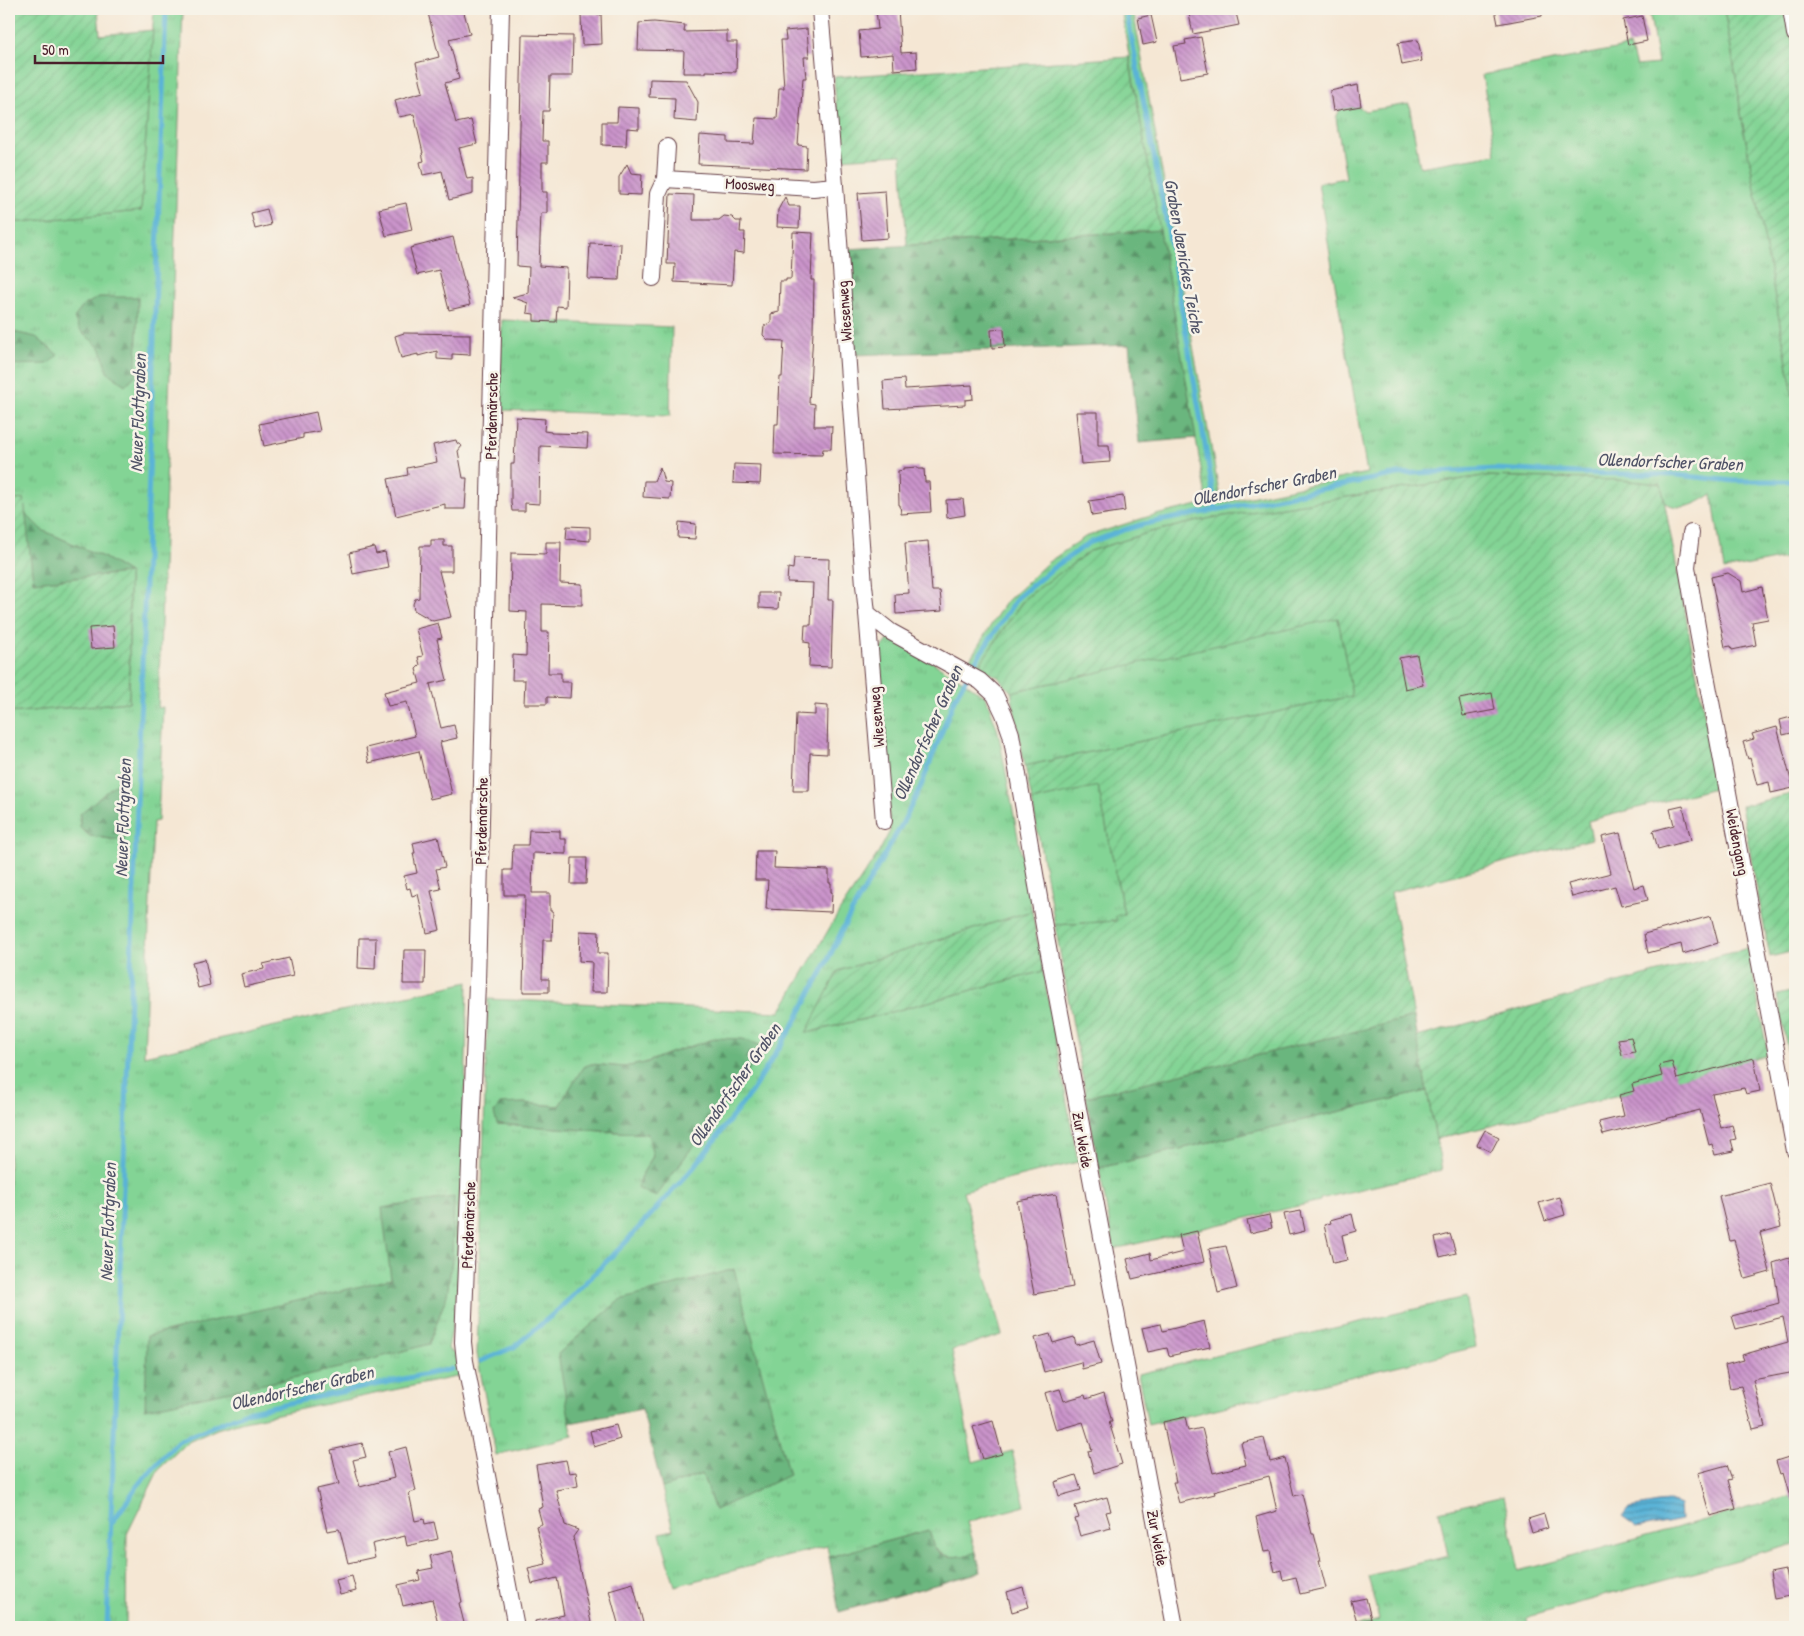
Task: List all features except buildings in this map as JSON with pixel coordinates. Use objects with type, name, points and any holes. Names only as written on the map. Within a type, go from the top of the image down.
[{"type":"street","name":"Pferdemärsche","points":[[501,9],[477,983],[463,1342],[465,1361],[516,1627]]},
{"type":"street","name":"Wiesenweg","points":[[820,9],[884,821]]},
{"type":"street","points":[[1791,9],[1795,34]]},
{"type":"street","points":[[653,278],[658,194],[665,179],[667,147]]},
{"type":"street","name":"Moosweg","points":[[665,179],[813,188],[835,186]]},
{"type":"street","name":"Weidengang","points":[[1691,533],[1687,567],[1795,1151]]},
{"type":"street","name":"Zur Weide","points":[[867,613],[892,632],[980,681],[995,695],[1011,734],[1052,970],[1174,1627]]},
{"type":"green space","points":[[9,9],[98,9],[100,35],[153,30],[141,211],[9,223]]},
{"type":"green space","points":[[154,9],[183,9],[158,708],[163,707],[158,821],[153,822],[144,1056],[468,982],[461,1237],[456,1304],[448,1349],[457,1356],[461,1376],[244,1421],[217,1429],[186,1443],[159,1469],[127,1534],[126,1627],[9,1627],[9,713],[129,702],[129,573],[105,558],[42,530],[25,513],[24,499],[9,501],[9,223],[141,211]],"holes":[[[126,776],[124,841],[90,836],[80,828],[80,814]]]},
{"type":"green space","points":[[1121,9],[1133,9],[1221,503],[1367,473],[1318,183],[1346,178],[1336,118],[1340,109],[1358,106],[1365,111],[1409,104],[1420,167],[1496,154],[1482,75],[1630,46],[1636,66],[1658,64],[1649,9],[1724,9],[1740,108],[1795,405],[1795,556],[1724,570],[1712,494],[1695,504],[1678,507],[1665,503],[1661,484],[1618,480],[1483,476],[1212,518],[1151,532],[1091,551],[1024,599],[978,667],[968,662],[1004,604],[1047,563],[1085,537],[1147,517],[1207,503]]},
{"type":"green space","points":[[1724,9],[1787,9],[1795,59],[1795,405],[1740,108]]},
{"type":"green space","points":[[1129,57],[1160,230],[907,245],[901,155],[840,159],[834,77]]},
{"type":"green space","points":[[1160,230],[1196,438],[1139,443],[1129,345],[855,355],[847,249]]},
{"type":"green space","points":[[99,297],[138,297],[136,375],[125,385],[107,372],[101,349],[80,330],[74,318],[83,306]]},
{"type":"green space","points":[[502,320],[672,327],[670,416],[500,410]]},
{"type":"green space","points":[[9,331],[36,337],[58,355],[48,364],[9,365]]},
{"type":"green space","points":[[1483,476],[1618,480],[1661,484],[1718,787],[1588,821],[1592,839],[1391,892],[1414,1017],[1086,1097],[1055,925],[1116,921],[1116,916],[1124,914],[1098,786],[1032,801],[1025,766],[1352,696],[1338,618],[1011,692],[998,677],[978,667],[1024,599],[1090,551],[1151,532],[1212,518]]},
{"type":"green space","points":[[24,499],[33,582],[129,573],[129,702],[9,713],[9,501]]},
{"type":"green space","points":[[25,513],[42,530],[105,558],[129,573],[33,582]]},
{"type":"green space","points":[[1338,617],[1353,696],[1025,766],[1011,692]]},
{"type":"green space","points":[[888,640],[895,640],[986,697],[998,731],[1032,911],[838,971],[807,1033],[1043,971],[1078,1162],[963,1191],[1002,1335],[952,1350],[973,1462],[1012,1451],[1025,1506],[967,1522],[976,1552],[966,1555],[950,1556],[940,1552],[934,1545],[929,1530],[829,1557],[827,1546],[675,1586],[660,1533],[673,1530],[662,1488],[702,1474],[715,1510],[734,1269],[570,1423],[573,1436],[496,1455],[477,1354],[488,999],[780,1012],[839,912],[879,852],[890,831],[877,655]],"holes":[[[717,1038],[638,1188],[640,1178],[653,1156],[649,1134],[498,1124],[522,1103],[559,1106],[591,1064],[624,1067],[645,1063]]]},
{"type":"green space","points":[[126,775],[124,841],[90,836],[80,827],[80,814]]},
{"type":"green space","points":[[1098,785],[1124,914],[1117,921],[1055,925],[1032,801]]},
{"type":"green space","points":[[1795,793],[1795,951],[1770,957],[1741,806]]},
{"type":"green space","points":[[1032,911],[1043,971],[806,1033],[838,971]]},
{"type":"green space","points":[[1748,948],[1768,1055],[1619,1095],[1436,1139],[1417,1037]]},
{"type":"green space","points":[[1795,991],[1795,1091],[1777,995]]},
{"type":"green space","points":[[1414,1017],[1427,1091],[1099,1168],[1086,1097]]},
{"type":"green space","points":[[717,1038],[743,1039],[763,1046],[752,1065],[656,1197],[637,1188],[640,1178],[653,1156],[648,1134],[497,1124],[494,1113],[500,1104],[522,1103],[559,1106],[583,1067],[591,1064],[624,1067],[645,1063]]},
{"type":"green space","points":[[1427,1091],[1442,1170],[1320,1199],[1320,1201],[1114,1249],[1099,1168]]},
{"type":"green space","points":[[454,1197],[452,1260],[447,1295],[429,1344],[340,1368],[145,1409],[147,1336],[391,1279],[382,1208]]},
{"type":"green space","points":[[734,1269],[789,1475],[715,1510],[702,1474],[662,1488],[642,1409],[570,1423],[558,1354],[620,1300]]},
{"type":"green space","points":[[1466,1297],[1476,1347],[1148,1425],[1138,1374]]},
{"type":"green space","points":[[1795,1495],[1795,1544],[1527,1617],[1528,1627],[1355,1627],[1379,1620],[1368,1576],[1448,1556],[1439,1511],[1504,1496],[1519,1571]]},
{"type":"green space","points":[[929,1530],[935,1548],[940,1553],[955,1557],[976,1552],[981,1572],[839,1612],[829,1557]]},
{"type":"water","points":[[1670,1501],[1680,1505],[1681,1519],[1637,1528],[1622,1517],[1629,1508]]},
{"type":"waterway","name":"Neuer Flottgraben","points":[[107,1627],[166,9]]},
{"type":"waterway","name":"Graben Jaenickes Teiche","points":[[1126,9],[1170,240],[1216,509]]},
{"type":"waterway","name":"Ollendorfscher Graben","points":[[481,1361],[514,1347],[557,1311],[624,1244],[695,1166],[752,1091],[794,1024],[846,922],[901,826],[921,786],[954,700],[977,659],[1017,598],[1053,568],[1089,543],[1144,524],[1398,474],[1495,469],[1677,475],[1734,481],[1795,481]]},
{"type":"waterway","name":"Ollendorfscher Graben","points":[[112,1523],[138,1485],[178,1441],[246,1412],[451,1369]]}]
